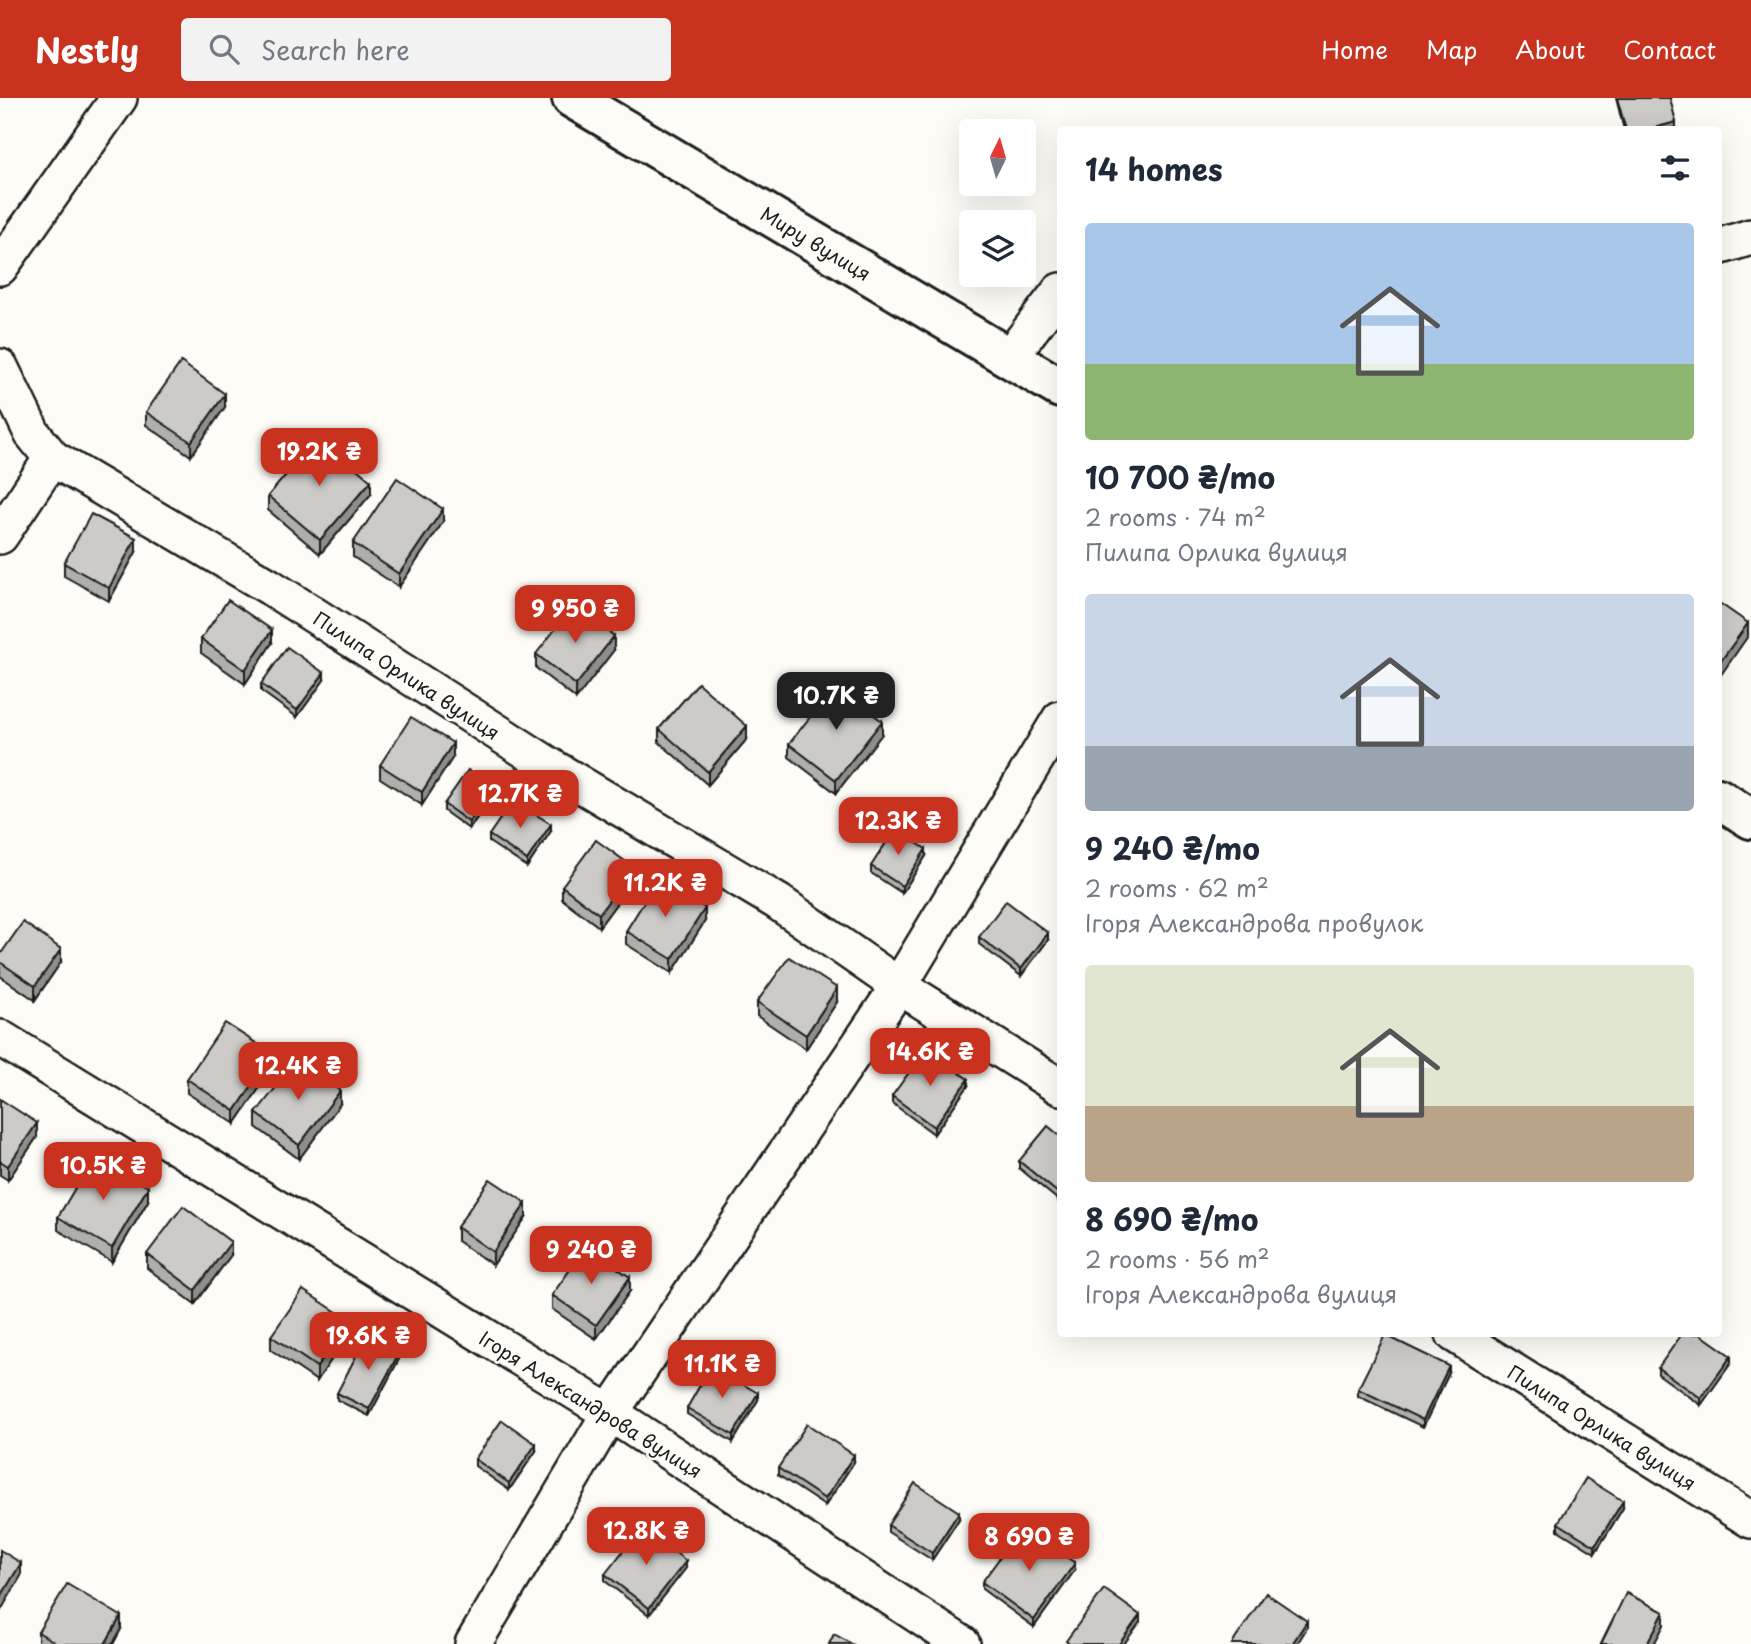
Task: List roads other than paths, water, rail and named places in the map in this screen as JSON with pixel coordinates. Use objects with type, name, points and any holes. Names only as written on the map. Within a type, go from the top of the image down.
[{"type":"street","points":[[0,267],[119,98]]},
{"type":"street","name":"Миру вулиця","points":[[572,98],[1057,386]]},
{"type":"street","points":[[1722,246],[1751,237]]},
{"type":"street","points":[[1009,358],[1057,296]]},
{"type":"street","name":"Пилипа Орлика вулиця","points":[[0,367],[32,433],[52,458],[270,587],[555,769],[755,888],[899,986],[1057,1085]]},
{"type":"street","points":[[0,536],[52,458]]},
{"type":"street","points":[[472,1644],[610,1413],[899,986],[1057,724]]},
{"type":"street","points":[[1722,800],[1751,818]]},
{"type":"street","name":"Ігоря Александрова вулиця","points":[[0,1038],[610,1413],[962,1644]]},
{"type":"street","name":"Пилипа Орлика вулиця","points":[[1459,1337],[1751,1520]]}]
